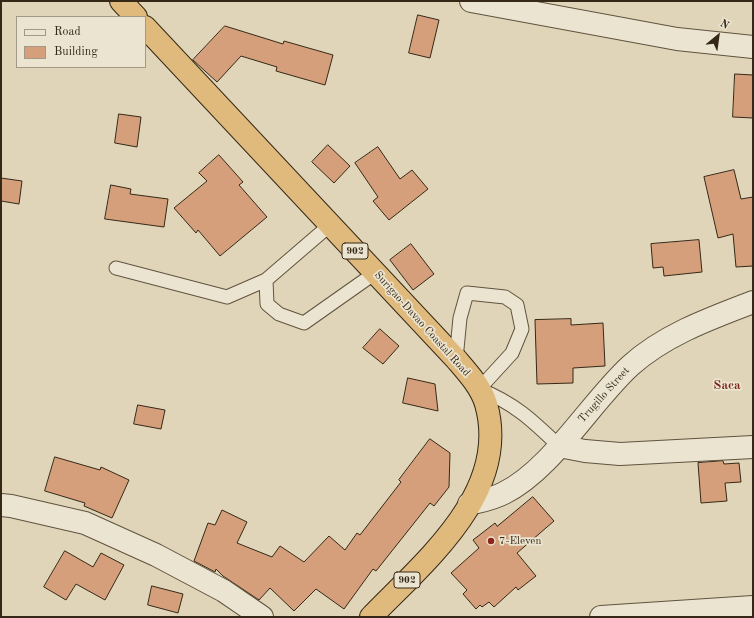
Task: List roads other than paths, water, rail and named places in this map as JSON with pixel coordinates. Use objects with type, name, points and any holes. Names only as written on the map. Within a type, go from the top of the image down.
[{"type":"highway","points":[[121,1],[135,16]]},
{"type":"highway","name":"Surigao-Davao Coastal Road","points":[[146,28],[456,359],[479,389],[486,404],[489,420],[490,458],[485,474],[469,504],[457,525],[442,543],[371,617]]},
{"type":"street","points":[[470,1],[677,39],[753,47]]},
{"type":"street","name":"Trugillo Street","points":[[469,504],[498,495],[520,483],[541,465],[559,446],[612,384],[631,365],[656,347],[691,327],[753,302]]},
{"type":"street","points":[[559,446],[620,454],[753,448]]},
{"type":"street","points":[[1,505],[85,523],[156,555],[224,591],[262,617]]},
{"type":"street","points":[[601,617],[753,607]]},
{"type":"lane","points":[[116,268],[227,297],[266,280],[330,225]]},
{"type":"lane","points":[[266,280],[267,304],[279,314],[304,323],[375,273]]},
{"type":"lane","points":[[456,359],[460,318],[467,293],[505,297],[517,305],[522,328],[512,353],[479,389],[500,398],[517,408],[559,446]]},
{"type":"place","name":"7-Eleven","points":[[491,541]]},
{"type":"district","name":"Saca","points":[[727,386]]}]
